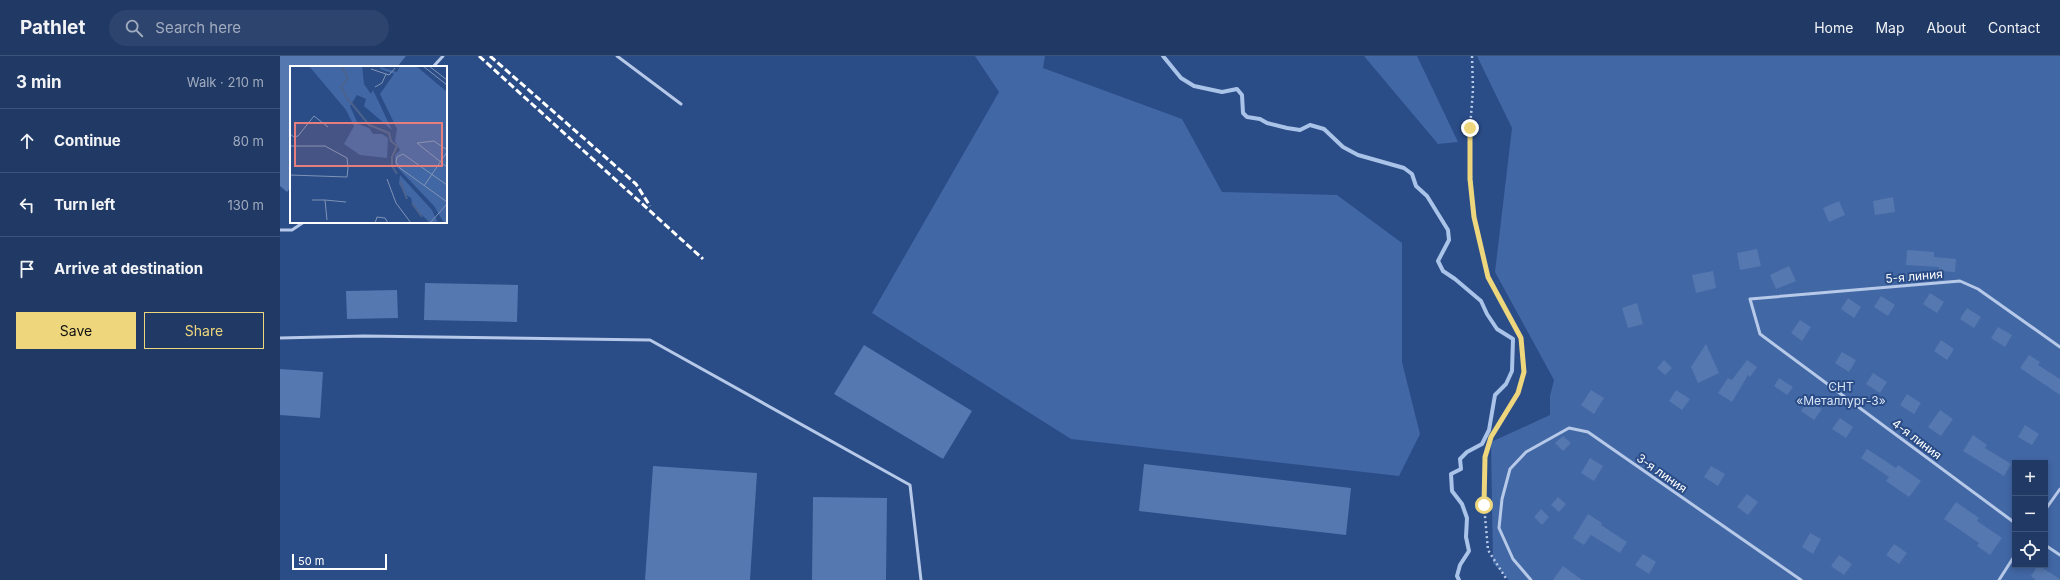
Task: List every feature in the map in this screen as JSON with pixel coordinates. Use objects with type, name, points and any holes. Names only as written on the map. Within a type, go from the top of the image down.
[{"type":"lane","points":[[434,66],[443,56]]},
{"type":"lane","points":[[617,56],[681,104]]},
{"type":"lane","points":[[280,230],[292,230],[302,223]]},
{"type":"lane","name":"5-я линия","points":[[1750,299],[1960,281],[1978,289],[2060,347]]},
{"type":"lane","name":"4-я линия","points":[[1750,299],[1760,334],[2012,521]]},
{"type":"lane","points":[[280,338],[364,336],[650,340],[910,485],[922,580]]},
{"type":"lane","name":"3-я линия","points":[[1531,580],[1513,559],[1498,528],[1502,499],[1510,469],[1526,452],[1569,428],[1588,432],[1801,580]]},
{"type":"lane","points":[[2048,506],[2060,489]]},
{"type":"lane","points":[[2048,547],[2060,555]]},
{"type":"lane","points":[[1999,580],[2012,560]]},
{"type":"path","points":[[1472,56],[1473,90],[1470,128],[1470,179],[1474,217],[1488,277],[1521,338],[1524,372],[1518,393],[1491,437],[1485,457],[1484,505],[1488,550],[1507,580]]},
{"type":"green space","points":[[975,56],[1045,56],[1043,68],[1182,119],[1222,192],[1337,195],[1402,243],[1402,362],[1420,434],[1399,476],[1071,439],[872,313],[999,92]]},
{"type":"green space","points":[[1364,56],[1417,56],[1458,142],[1438,144]]},
{"type":"green space","name":"СНТ «Металлург-3»","points":[[1477,56],[2060,56],[2060,580],[1509,580],[1493,563],[1491,442],[1550,415],[1550,396],[1554,380],[1495,272],[1512,128]]},
{"type":"building","points":[[280,56],[406,56],[398,66],[290,66],[290,188],[287,192],[280,186]]},
{"type":"building","points":[[1893,197],[1895,212],[1875,215],[1873,201]]},
{"type":"building","points":[[1839,201],[1845,215],[1829,222],[1823,208]]},
{"type":"building","points":[[1757,249],[1761,266],[1740,270],[1737,253]]},
{"type":"building","points":[[1907,250],[1934,252],[1934,257],[1956,259],[1955,272],[1939,271],[1939,267],[1906,265]]},
{"type":"building","points":[[1789,266],[1796,281],[1776,289],[1770,275]]},
{"type":"building","points":[[1713,271],[1716,288],[1696,293],[1692,275]]},
{"type":"building","points":[[425,283],[518,285],[517,322],[424,320]]},
{"type":"building","points":[[397,290],[398,318],[347,319],[346,291]]},
{"type":"building","points":[[1930,293],[1944,302],[1937,313],[1923,304]]},
{"type":"building","points":[[1881,296],[1895,305],[1888,316],[1874,307]]},
{"type":"building","points":[[1848,298],[1861,307],[1854,318],[1841,309]]},
{"type":"building","points":[[1637,303],[1643,324],[1628,328],[1622,308]]},
{"type":"building","points":[[1967,308],[1981,317],[1974,328],[1960,319]]},
{"type":"building","points":[[1800,320],[1811,327],[1802,341],[1791,333]]},
{"type":"building","points":[[1998,327],[2012,335],[2005,347],[1991,338]]},
{"type":"building","points":[[1941,340],[1954,349],[1947,360],[1934,351]]},
{"type":"building","points":[[1706,344],[1719,373],[1698,383],[1691,367]]},
{"type":"building","points":[[864,345],[972,411],[943,459],[834,394]]},
{"type":"building","points":[[1842,352],[1856,360],[1849,372],[1835,363]]},
{"type":"building","points":[[2029,355],[2040,362],[2038,365],[2060,379],[2060,395],[2020,368]]},
{"type":"building","points":[[1664,360],[1672,368],[1665,375],[1657,368]]},
{"type":"building","points":[[1747,360],[1757,367],[1750,377],[1748,375],[1732,402],[1718,393],[1728,378],[1732,380]]},
{"type":"building","points":[[280,369],[323,372],[320,418],[280,415]]},
{"type":"building","points":[[1873,373],[1887,382],[1880,393],[1866,384]]},
{"type":"building","points":[[1779,378],[1793,387],[1787,395],[1774,386]]},
{"type":"building","points":[[1591,390],[1604,398],[1594,414],[1581,405]]},
{"type":"building","points":[[1676,390],[1690,399],[1682,410],[1669,401]]},
{"type":"building","points":[[1907,394],[1921,403],[1914,414],[1900,405]]},
{"type":"building","points":[[1808,400],[1822,409],[1814,420],[1801,411]]},
{"type":"building","points":[[1940,410],[1953,419],[1941,436],[1928,427]]},
{"type":"building","points":[[1840,418],[1853,427],[1846,438],[1832,429]]},
{"type":"building","points":[[2025,425],[2039,434],[2032,445],[2018,437]]},
{"type":"building","points":[[1973,435],[1987,445],[1985,448],[2011,464],[2004,476],[1963,451]]},
{"type":"building","points":[[1563,436],[1571,443],[1563,451],[1555,443]]},
{"type":"building","points":[[1867,449],[1896,468],[1898,465],[1921,481],[1909,497],[1886,481],[1889,477],[1861,458]]},
{"type":"building","points":[[1590,458],[1603,466],[1594,481],[1581,473]]},
{"type":"building","points":[[1144,464],[1351,488],[1346,535],[1139,511]]},
{"type":"building","points":[[653,466],[757,473],[750,580],[645,580]]},
{"type":"building","points":[[1711,466],[1725,474],[1718,486],[1704,477]]},
{"type":"building","points":[[1747,494],[1758,502],[1748,515],[1737,507]]},
{"type":"building","points":[[813,497],[887,498],[886,580],[812,580]]},
{"type":"building","points":[[1558,497],[1566,504],[1559,512],[1551,505]]},
{"type":"building","points":[[1956,502],[1979,518],[1977,521],[2002,538],[1990,555],[1977,546],[1979,543],[1944,519]]},
{"type":"building","points":[[1541,509],[1549,517],[1542,525],[1534,517]]},
{"type":"building","points":[[1588,514],[1602,523],[1601,525],[1627,542],[1620,553],[1591,535],[1584,545],[1573,538]]},
{"type":"building","points":[[1810,533],[1821,539],[1813,554],[1802,547]]},
{"type":"building","points":[[1894,544],[1907,553],[1899,564],[1886,555]]},
{"type":"building","points":[[1643,554],[1656,562],[1649,574],[1635,565]]},
{"type":"building","points":[[1839,555],[1852,564],[1844,575],[1831,566]]},
{"type":"building","points":[[1563,566],[1582,580],[1553,580]]},
{"type":"building","points":[[2036,568],[2043,568],[2060,580],[2036,580],[2031,576]]},
{"type":"waterway","points":[[1163,56],[1181,78],[1194,86],[1222,92],[1237,89],[1242,95],[1243,113],[1247,117],[1260,119],[1267,123],[1287,128],[1300,130],[1310,125],[1324,129],[1343,147],[1358,155],[1404,168],[1412,174],[1416,186],[1427,196],[1448,230],[1449,240],[1438,261],[1443,271],[1481,301],[1487,314],[1497,329],[1513,339],[1512,371],[1506,384],[1495,395],[1489,430],[1482,444],[1467,452],[1460,459],[1461,469],[1451,474],[1452,491],[1462,504],[1467,518],[1466,537],[1469,551],[1460,565],[1457,576],[1459,580]]},
{"type":"railway","points":[[479,56],[703,259]]},
{"type":"railway","points":[[490,56],[636,184],[650,206]]},
{"type":"route","points":[[1470,128],[1470,179],[1474,217],[1488,277],[1507,309],[1521,338],[1524,372],[1518,393],[1503,415],[1491,437],[1485,457],[1484,505]]}]
